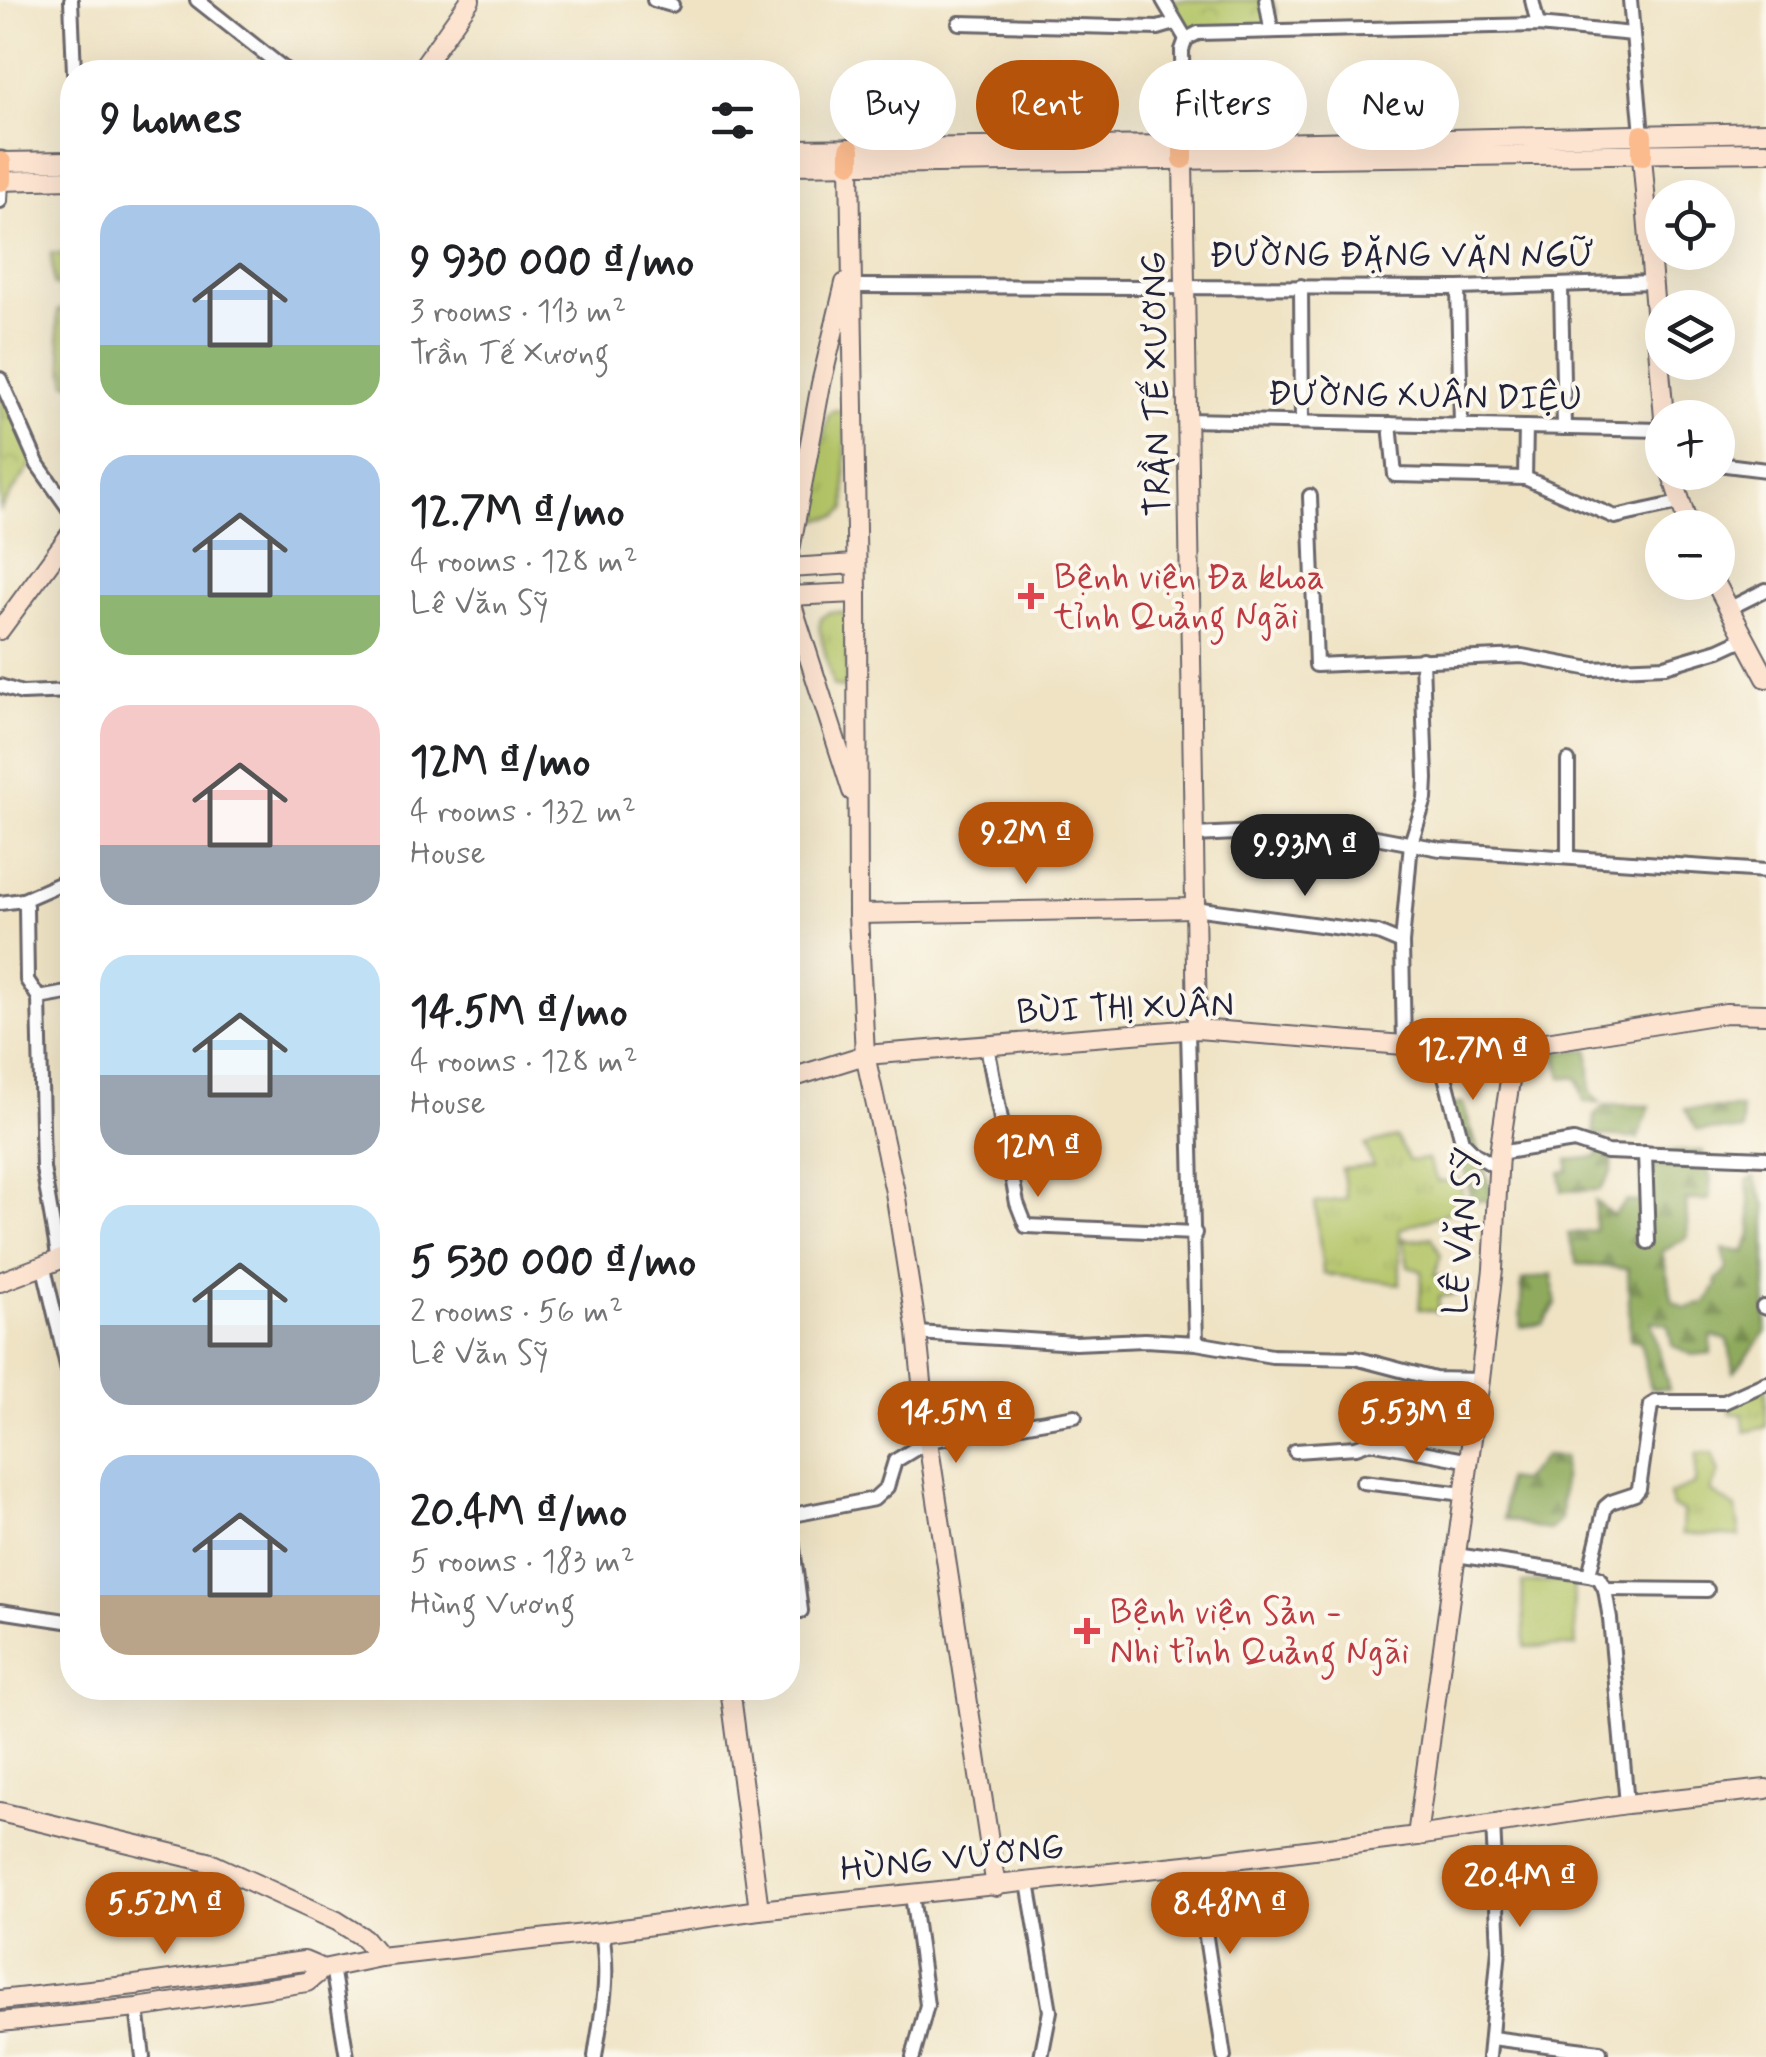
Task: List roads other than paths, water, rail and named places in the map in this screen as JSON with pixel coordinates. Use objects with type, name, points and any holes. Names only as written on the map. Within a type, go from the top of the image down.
[{"type":"main road","points":[[0,162],[0,181]]},
{"type":"street","points":[[70,0],[73,60]]},
{"type":"street","points":[[197,0],[273,60]]},
{"type":"street","points":[[428,60],[470,0]]},
{"type":"street","points":[[654,0],[672,5]]},
{"type":"street","points":[[1163,0],[1186,39]]},
{"type":"street","points":[[1266,0],[1272,29]]},
{"type":"street","points":[[1532,0],[1538,25]]},
{"type":"street","points":[[1630,0],[1662,400]]},
{"type":"street","points":[[959,22],[1158,28],[1174,22]]},
{"type":"street","points":[[1183,152],[1182,50],[1186,39],[1198,33],[1538,25],[1633,34]]},
{"type":"street","points":[[1642,146],[1766,132]]},
{"type":"street","points":[[800,162],[850,156],[1642,146],[1766,152]]},
{"type":"street","points":[[800,150],[850,156]]},
{"type":"street","name":"TRẦN TẾ XƯƠNG","points":[[1183,152],[1196,835],[1192,1030]]},
{"type":"street","points":[[850,156],[858,914],[865,1055],[895,1192],[917,1332],[928,1441],[996,1887]]},
{"type":"street","points":[[0,162],[60,161]]},
{"type":"street","points":[[0,202],[0,181],[60,179]]},
{"type":"street","points":[[800,499],[850,258]]},
{"type":"street","name":"ĐƯỜNG ĐẶNG VĂN NGỮ","points":[[852,286],[1187,284],[1458,288],[1652,282]]},
{"type":"street","points":[[1301,286],[1302,422]]},
{"type":"street","points":[[1561,287],[1564,428]]},
{"type":"street","points":[[1458,288],[1460,426]]},
{"type":"street","points":[[0,379],[38,465],[60,496]]},
{"type":"street","points":[[821,384],[852,385]]},
{"type":"street","name":"ĐƯỜNG XUÂN DIỆU","points":[[1186,420],[1645,430]]},
{"type":"street","points":[[1390,424],[1395,475],[1525,478],[1616,517],[1679,503]]},
{"type":"street","points":[[1525,478],[1526,427]]},
{"type":"street","points":[[1735,466],[1766,470]]},
{"type":"street","points":[[1676,490],[1682,510]]},
{"type":"street","points":[[1310,496],[1316,665],[1522,656],[1591,669],[1665,666],[1720,650],[1744,638]]},
{"type":"street","points":[[0,630],[6,610],[60,546]]},
{"type":"street","points":[[800,565],[856,564]]},
{"type":"street","points":[[1728,609],[1766,590]]},
{"type":"street","points":[[800,591],[857,592]]},
{"type":"street","points":[[1724,600],[1766,678]]},
{"type":"street","points":[[800,629],[858,810]]},
{"type":"street","points":[[1404,1046],[1402,943],[1411,843],[1426,789],[1422,659]]},
{"type":"street","points":[[0,686],[22,693],[60,691]]},
{"type":"street","points":[[1568,761],[1568,857]]},
{"type":"street","points":[[1196,835],[1316,829],[1483,853],[1766,871]]},
{"type":"street","points":[[0,903],[23,900],[60,884]]},
{"type":"street","points":[[0,1282],[58,1262],[43,1168],[39,998],[27,980],[23,900]]},
{"type":"street","points":[[858,914],[1194,908],[1378,933],[1402,943]]},
{"type":"street","points":[[39,998],[60,994]]},
{"type":"street","name":"BÙI THỊ XUÂN","points":[[800,1074],[865,1055],[1192,1030],[1404,1046],[1515,1047],[1726,1012],[1766,1014]]},
{"type":"street","points":[[1192,1030],[1196,1343]]},
{"type":"street","points":[[987,1046],[1017,1203],[1026,1226],[1195,1234]]},
{"type":"street","points":[[1438,1046],[1462,1140],[1475,1154],[1499,1160],[1574,1140],[1607,1152],[1766,1158]]},
{"type":"street","name":"LÊ VĂN SỸ","points":[[1417,1836],[1470,1462],[1493,1269],[1499,1160],[1515,1047]]},
{"type":"street","points":[[1645,1153],[1648,1242]]},
{"type":"street","points":[[917,1332],[1075,1343],[1196,1343],[1272,1356],[1355,1358],[1435,1379],[1480,1380]]},
{"type":"street","points":[[1589,1575],[1605,1508],[1639,1489],[1650,1405],[1724,1402],[1766,1383]]},
{"type":"street","points":[[800,1514],[874,1499],[887,1486],[895,1461],[928,1441],[1075,1416]]},
{"type":"street","points":[[1295,1451],[1356,1447],[1370,1442],[1470,1462]]},
{"type":"street","points":[[1364,1482],[1464,1494]]},
{"type":"street","points":[[1456,1555],[1598,1578],[1604,1589],[1627,1804]]},
{"type":"street","points":[[1604,1589],[1707,1590]]},
{"type":"street","points":[[800,1605],[801,1612]]},
{"type":"street","points":[[0,1611],[60,1620]]},
{"type":"street","points":[[732,1700],[760,1910]]},
{"type":"street","name":"HÙNG VƯƠNG","points":[[0,2022],[137,2008],[307,1982],[328,1968],[380,1957],[760,1910],[1194,1864],[1627,1804],[1766,1789]]},
{"type":"street","points":[[0,1812],[208,1862],[337,1920],[364,1938],[380,1957]]},
{"type":"street","points":[[1490,2057],[1499,1949],[1493,1822]]},
{"type":"street","points":[[1194,1864],[1224,2057]]},
{"type":"street","points":[[1028,1883],[1050,2010],[1041,2057]]},
{"type":"street","points":[[912,1894],[927,2005],[913,2057]]},
{"type":"street","points":[[595,2057],[607,1994],[608,1965],[602,1932]]},
{"type":"street","name":"HÙNG VƯƠNG","points":[[0,2000],[304,1961],[328,1968]]},
{"type":"street","points":[[328,1968],[346,2057]]},
{"type":"street","points":[[204,1976],[206,1996]]},
{"type":"street","points":[[137,2008],[144,2057]]},
{"type":"street","points":[[1492,2038],[1600,2052]]},
{"type":"place","name":"Bệnh viện Đa khoa tỉnh Quảng Ngãi","points":[[1031,596]]},
{"type":"place","name":"Bệnh viện Sản - Nhi tỉnh Quảng Ngãi","points":[[1087,1631]]}]
